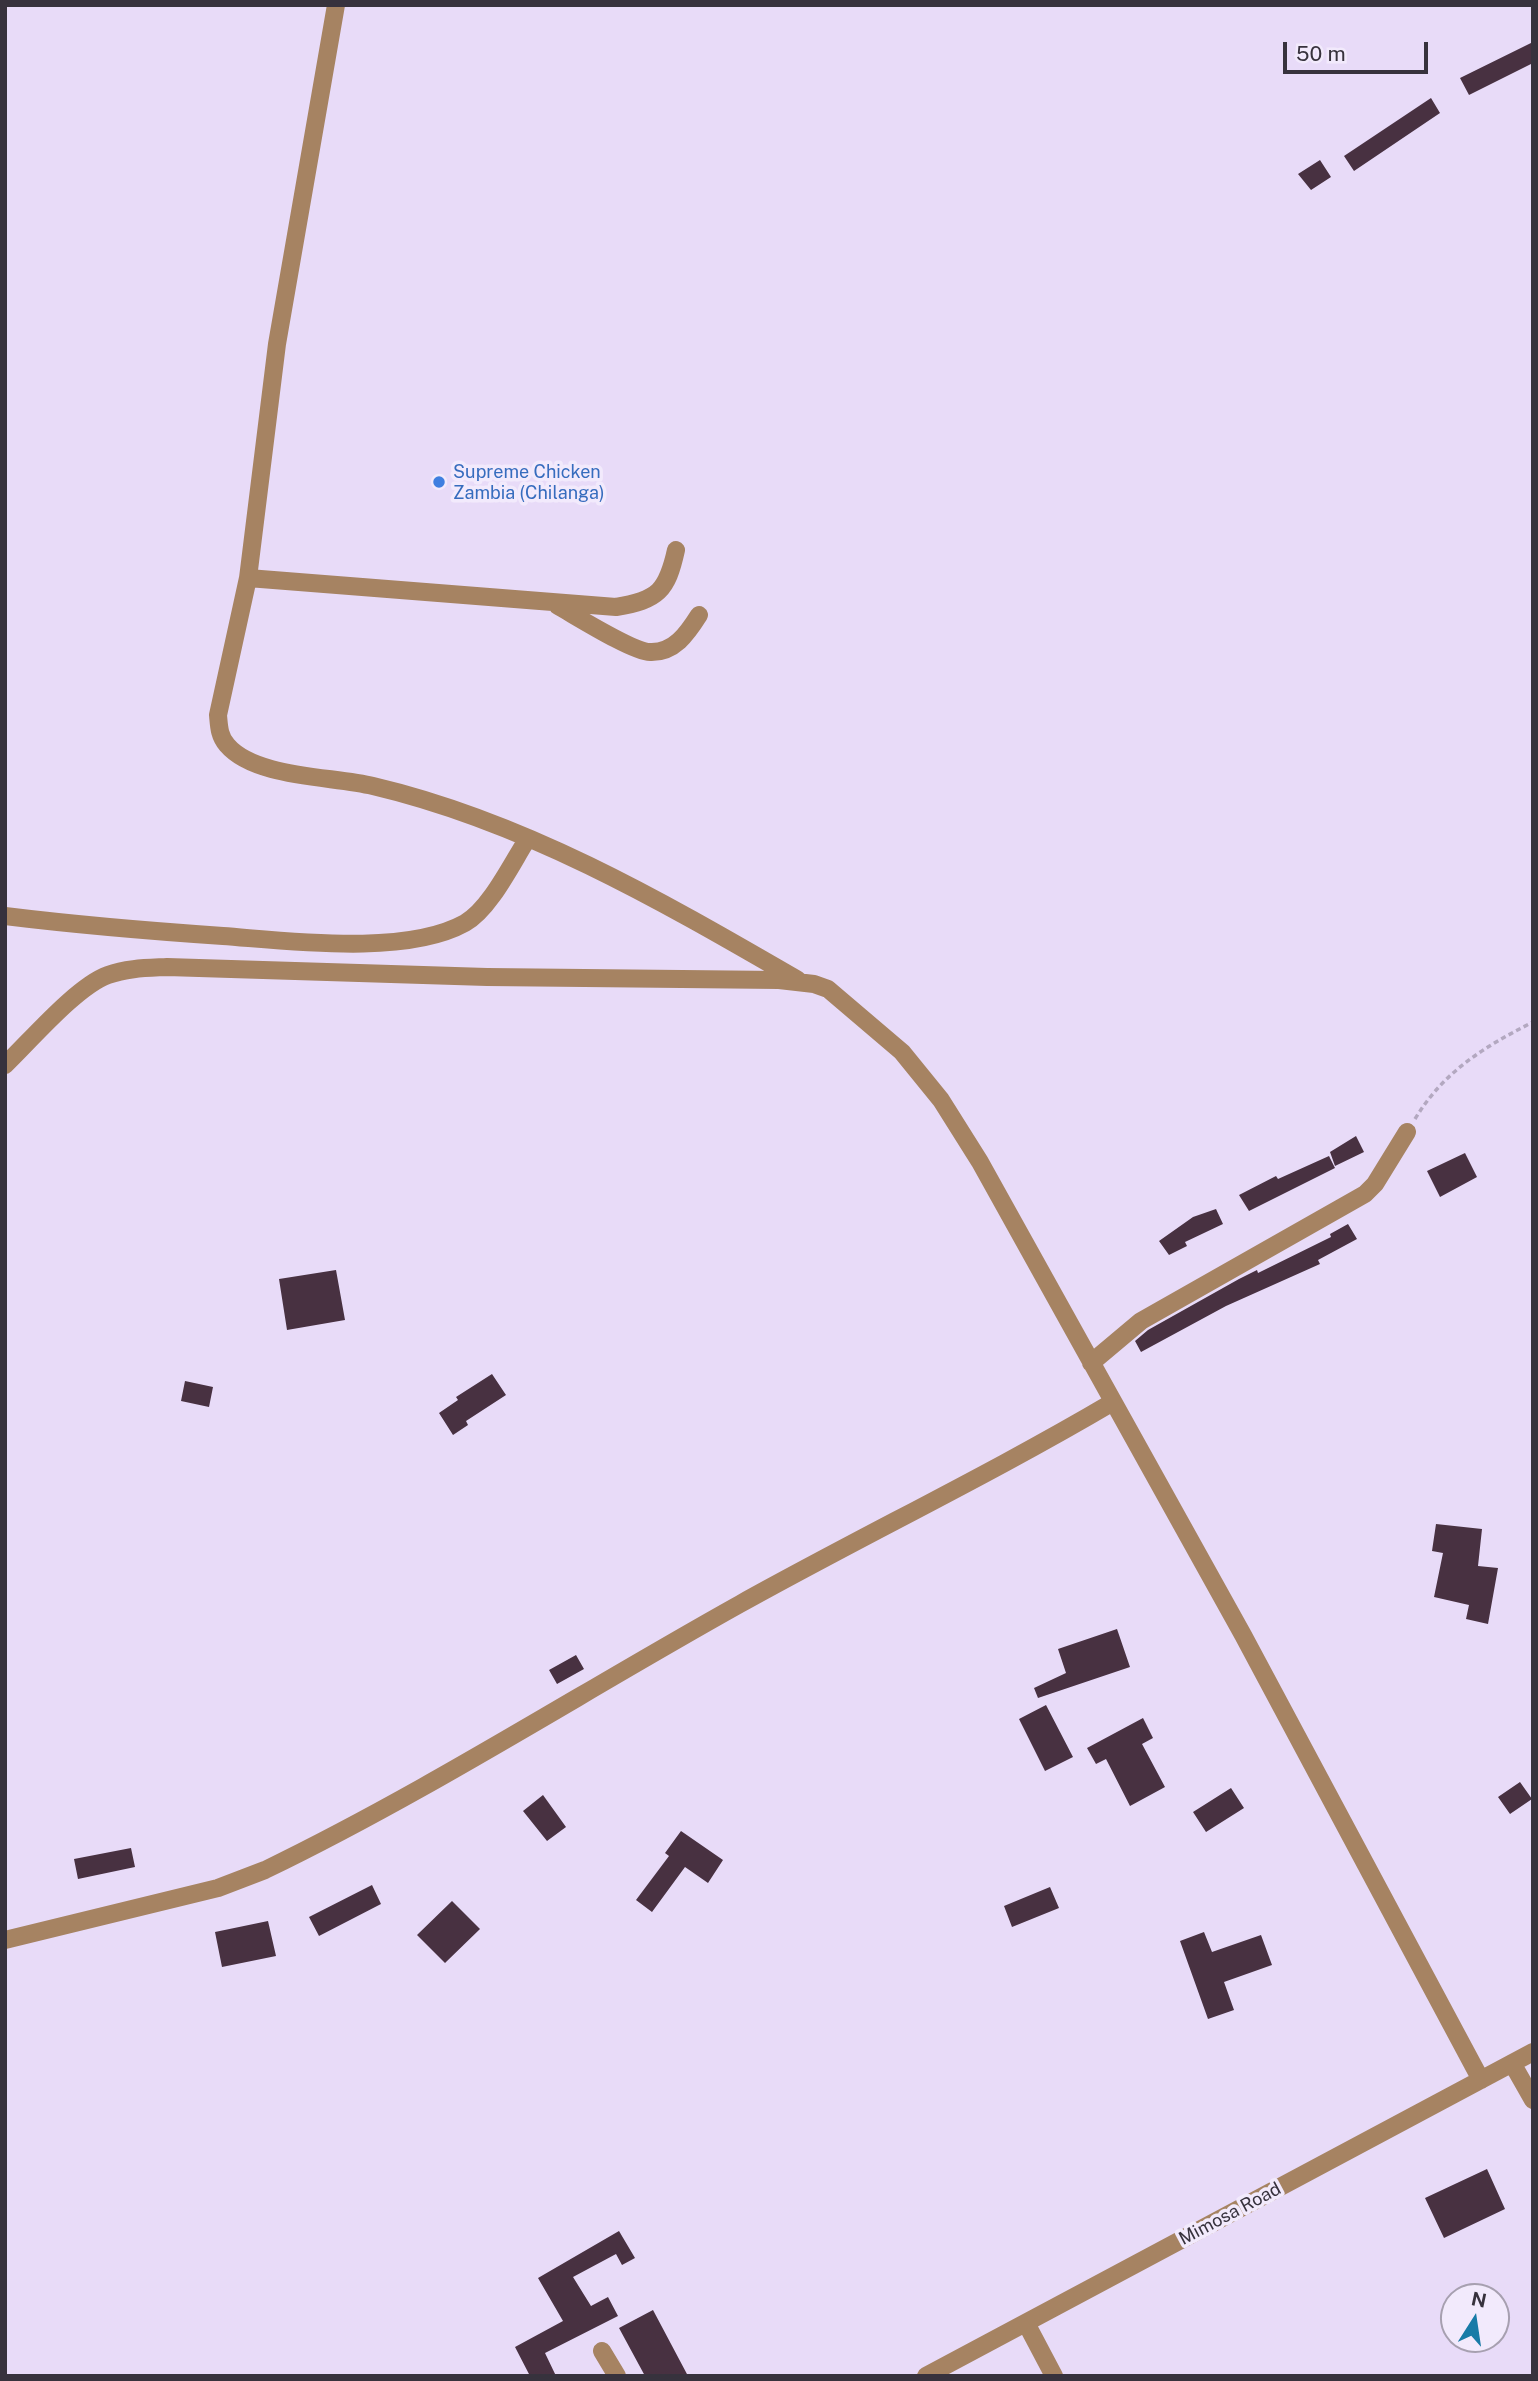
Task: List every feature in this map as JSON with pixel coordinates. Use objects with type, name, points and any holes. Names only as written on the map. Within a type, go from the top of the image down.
[{"type":"street","points":[[336,5],[277,344],[248,578],[218,715],[220,733],[227,745],[249,763],[373,786],[450,808],[528,838],[643,890],[801,981]]},
{"type":"street","points":[[248,578],[616,607],[645,602],[663,589],[670,577],[676,550]]},
{"type":"street","points":[[552,603],[648,652],[668,649],[686,636],[699,615]]},
{"type":"street","points":[[5,916],[91,927],[258,939],[369,944],[411,939],[464,924],[479,914],[528,838]]},
{"type":"street","points":[[5,1065],[89,985],[111,974],[138,969],[167,967],[488,977],[801,981],[814,984],[843,1000],[902,1052],[941,1100],[980,1162],[1250,1647],[1481,2080]]},
{"type":"street","points":[[1091,1363],[1142,1321],[1365,1194],[1407,1132]]},
{"type":"street","points":[[5,1940],[218,1888],[265,1870],[576,1699],[742,1603],[935,1503],[1112,1402]]},
{"type":"street","name":"Mimosa Road","points":[[926,2376],[1533,2052]]},
{"type":"street","points":[[1512,2063],[1533,2100]]},
{"type":"street","points":[[1026,2323],[1054,2376]]},
{"type":"street","points":[[602,2351],[617,2376]]},
{"type":"path","points":[[1407,1132],[1433,1089],[1449,1073],[1483,1049],[1533,1022]]},
{"type":"building","points":[[1533,42],[1533,63],[1469,95],[1460,78]]},
{"type":"building","points":[[1431,98],[1440,113],[1354,171],[1344,156]]},
{"type":"building","points":[[1320,160],[1331,177],[1311,190],[1298,174]]},
{"type":"building","points":[[1356,1136],[1364,1152],[1335,1166],[1330,1152]]},
{"type":"building","points":[[1465,1153],[1477,1177],[1440,1197],[1427,1171]]},
{"type":"building","points":[[1329,1156],[1335,1168],[1249,1211],[1239,1195],[1276,1176],[1278,1179]]},
{"type":"building","points":[[1216,1209],[1223,1224],[1185,1242],[1187,1246],[1169,1255],[1159,1241],[1193,1217]]},
{"type":"building","points":[[1348,1224],[1357,1239],[1318,1260],[1320,1264],[1226,1306],[1141,1352],[1135,1341],[1148,1330],[1239,1279],[1257,1270],[1258,1273],[1331,1237],[1330,1234]]},
{"type":"building","points":[[336,1270],[345,1320],[287,1330],[279,1279]]},
{"type":"building","points":[[492,1374],[506,1395],[466,1421],[468,1425],[453,1435],[439,1413],[458,1400],[456,1397]]},
{"type":"building","points":[[185,1381],[213,1387],[209,1407],[181,1401]]},
{"type":"building","points":[[1436,1524],[1482,1529],[1478,1566],[1498,1568],[1488,1624],[1466,1619],[1469,1605],[1434,1597],[1443,1553],[1432,1551]]},
{"type":"building","points":[[1117,1629],[1130,1667],[1038,1698],[1034,1688],[1066,1673],[1058,1649]]},
{"type":"building","points":[[576,1655],[584,1669],[557,1684],[549,1670]]},
{"type":"building","points":[[1046,1705],[1073,1757],[1045,1771],[1019,1719]]},
{"type":"building","points":[[1143,1718],[1153,1738],[1142,1744],[1165,1787],[1130,1806],[1106,1759],[1096,1764],[1087,1748]]},
{"type":"building","points":[[1520,1782],[1532,1799],[1510,1814],[1498,1797]]},
{"type":"building","points":[[1231,1788],[1244,1808],[1206,1832],[1193,1812]]},
{"type":"building","points":[[543,1795],[566,1827],[547,1841],[523,1811]]},
{"type":"building","points":[[681,1831],[723,1860],[708,1883],[685,1867],[652,1912],[636,1900],[669,1856],[665,1853]]},
{"type":"building","points":[[131,1848],[135,1867],[78,1879],[74,1859]]},
{"type":"building","points":[[372,1885],[381,1904],[319,1936],[309,1917]]},
{"type":"building","points":[[1050,1887],[1059,1908],[1012,1927],[1004,1906]]},
{"type":"building","points":[[452,1901],[480,1929],[445,1963],[417,1935]]},
{"type":"building","points":[[268,1921],[276,1956],[222,1967],[215,1932]]},
{"type":"building","points":[[1204,1932],[1212,1952],[1261,1935],[1272,1965],[1224,1982],[1234,2010],[1208,2019],[1180,1941]]},
{"type":"building","points":[[1487,2169],[1505,2209],[1444,2238],[1425,2198]]},
{"type":"building","points":[[619,2231],[635,2258],[622,2265],[616,2254],[573,2277],[591,2306],[608,2297],[618,2316],[545,2353],[556,2376],[530,2376],[515,2347],[563,2321],[538,2278]]},
{"type":"building","points":[[653,2310],[688,2376],[645,2376],[619,2328]]},
{"type":"place","name":"Supreme Chicken Zambia (Chilanga)","points":[[439,482]]}]
